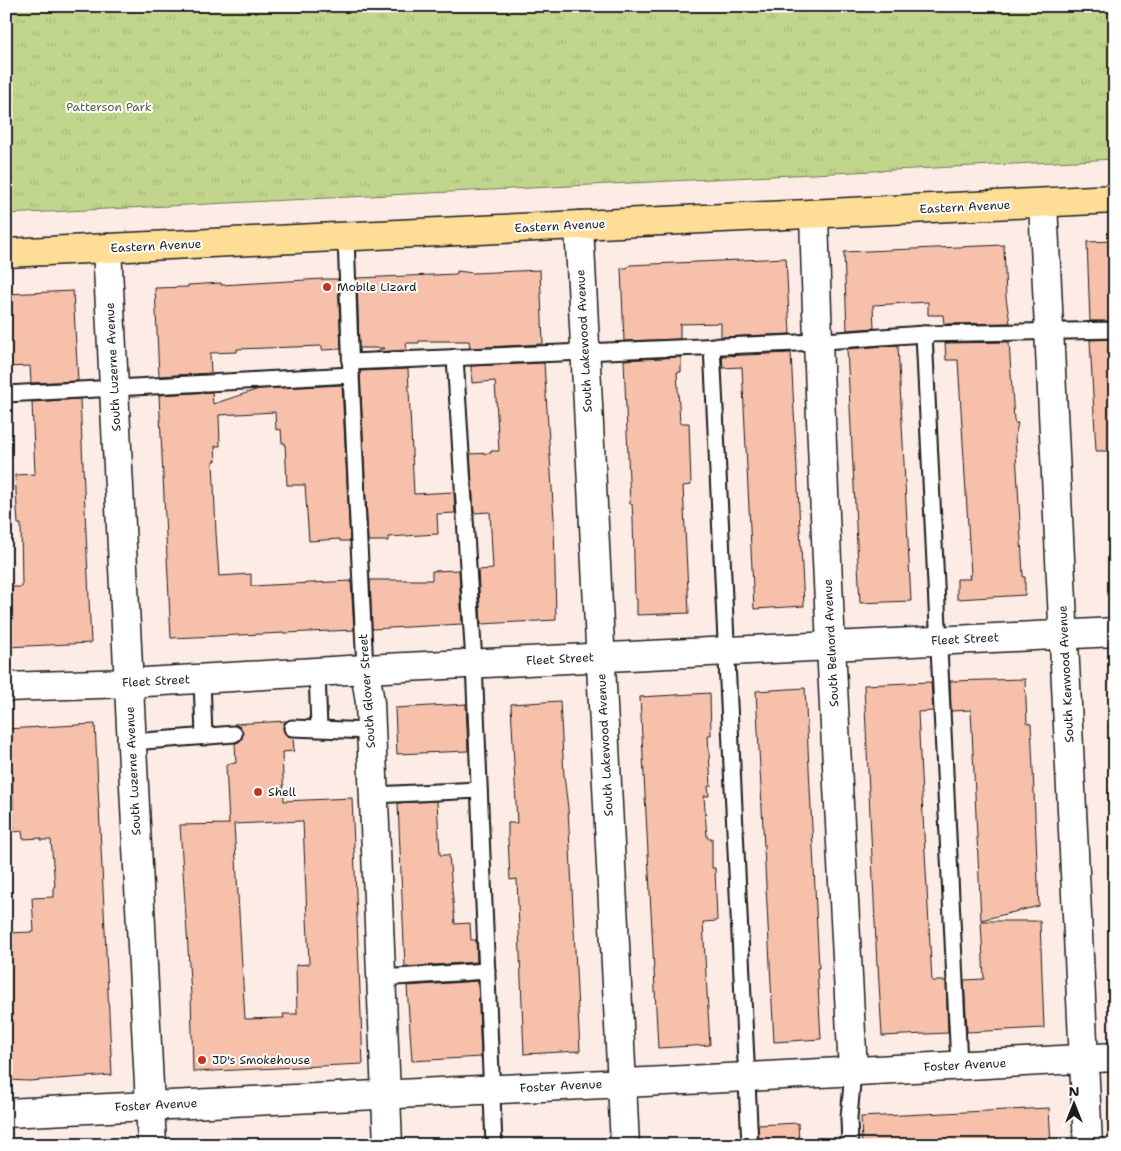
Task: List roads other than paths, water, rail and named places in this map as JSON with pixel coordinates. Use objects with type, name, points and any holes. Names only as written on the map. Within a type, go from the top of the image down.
[{"type":"main road","name":"Eastern Avenue","points":[[6,253],[1115,199]]},
{"type":"street","name":"South Kenwood Avenue","points":[[1043,203],[1088,1145]]},
{"type":"street","name":"South Belnord Avenue","points":[[814,214],[831,646],[853,1071]]},
{"type":"street","name":"South Lakewood Avenue","points":[[579,226],[625,1145]]},
{"type":"street","name":"South Luzerne Avenue","points":[[107,248],[152,1145]]},
{"type":"street","name":"Fleet Street","points":[[6,688],[129,684],[474,663],[1115,632]]},
{"type":"street","name":"South Glover Street","points":[[365,669],[370,703],[388,1145]]},
{"type":"street","name":"Foster Avenue","points":[[6,1113],[1115,1057]]},
{"type":"lane","name":"South Glover Street","points":[[346,236],[350,368],[365,669]]},
{"type":"lane","points":[[6,394],[114,388],[455,357],[818,342],[924,334],[1115,330]]},
{"type":"lane","points":[[924,334],[959,1065]]},
{"type":"lane","points":[[712,346],[750,1145]]},
{"type":"lane","points":[[455,357],[474,663],[494,1145]]},
{"type":"lane","points":[[317,672],[320,728]]},
{"type":"lane","points":[[202,679],[204,736]]},
{"type":"lane","points":[[292,728],[371,731]]},
{"type":"lane","points":[[132,742],[234,734]]},
{"type":"lane","points":[[374,795],[479,790]]},
{"type":"lane","points":[[381,978],[487,972]]},
{"type":"lane","points":[[850,1145],[849,1118],[853,1071]]},
{"type":"place","name":"Mobile Lizard","points":[[327,287]]},
{"type":"place","name":"Shell","points":[[258,792]]},
{"type":"place","name":"JD's Smokehouse","points":[[202,1060]]},
{"type":"park label","name":"Patterson Park","points":[[109,107]]}]
